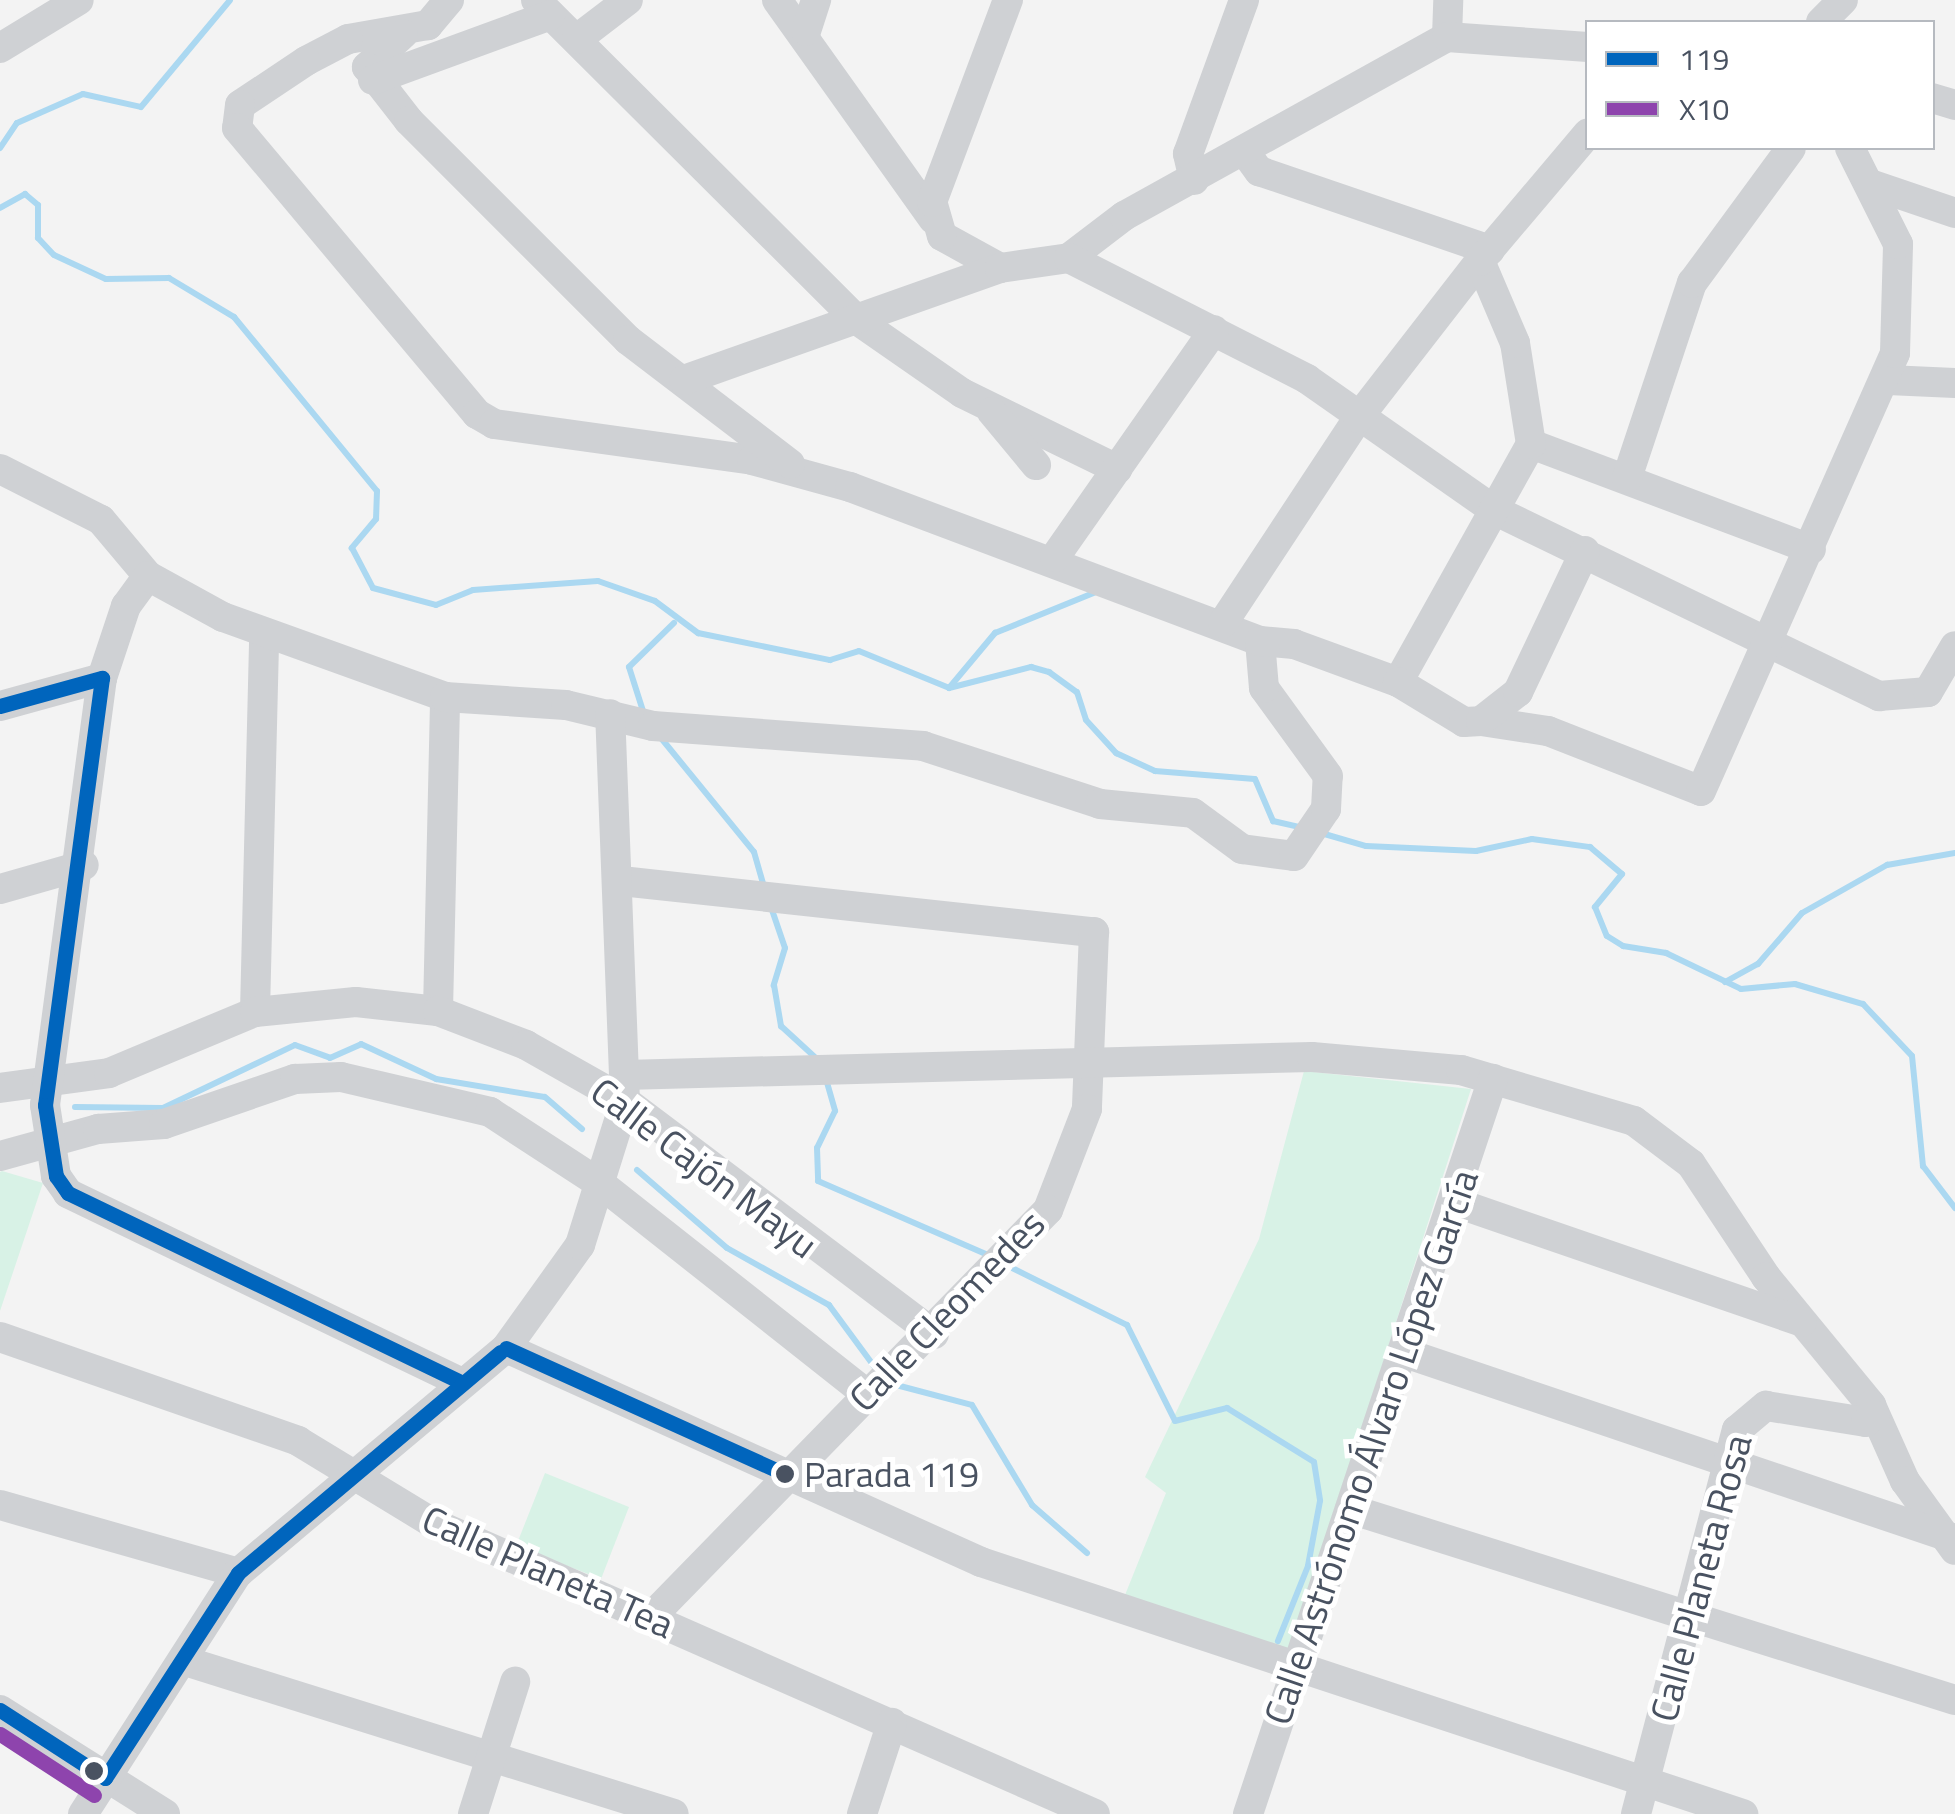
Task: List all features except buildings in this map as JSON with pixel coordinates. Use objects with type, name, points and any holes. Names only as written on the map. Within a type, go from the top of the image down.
[{"type":"street","points":[[0,48],[79,0]]},
{"type":"street","points":[[448,0],[428,26],[348,39],[306,60],[240,104],[236,128],[477,414],[803,474],[1055,557],[1260,641],[1294,644],[1398,682],[1445,714],[1548,732],[1701,791],[1888,380],[1898,244],[1851,150]]},
{"type":"street","points":[[577,40],[628,0]]},
{"type":"street","points":[[777,0],[806,31],[960,252],[1000,268]]},
{"type":"street","points":[[806,31],[816,0]]},
{"type":"street","points":[[934,218],[1008,0]]},
{"type":"street","points":[[1194,180],[1188,154],[1244,0]]},
{"type":"street","points":[[1447,37],[1448,0]]},
{"type":"street","points":[[1823,20],[1843,0]]},
{"type":"street","points":[[373,80],[544,7],[857,320],[987,406],[1117,469]]},
{"type":"street","points":[[410,30],[367,60],[373,80],[628,340],[803,474]]},
{"type":"street","points":[[684,380],[1000,268],[1069,258],[1194,180],[1447,37],[1585,47]]},
{"type":"street","points":[[1222,623],[1358,418],[1585,137]]},
{"type":"street","points":[[1627,478],[1692,283],[1790,150]]},
{"type":"street","points":[[1245,152],[1259,170],[1485,256]]},
{"type":"street","points":[[1870,184],[1955,214]]},
{"type":"street","points":[[1398,682],[1531,444],[1515,343],[1485,256]]},
{"type":"street","points":[[1069,258],[1307,379],[1494,510],[1585,551],[1768,644],[1897,700],[1928,692],[1955,646]]},
{"type":"street","points":[[1055,557],[1214,330]]},
{"type":"street","points":[[728,414],[720,380],[732,365]]},
{"type":"street","points":[[1888,380],[1955,383]]},
{"type":"street","points":[[987,406],[1036,464]]},
{"type":"street","points":[[1531,444],[1811,549]]},
{"type":"street","points":[[0,468],[101,520],[148,576],[264,633],[445,698],[610,714],[653,726],[923,746],[1100,804],[1192,813],[1242,849],[1294,856],[1308,842],[1326,809],[1328,776],[1264,688],[1260,641]]},
{"type":"street","points":[[1481,721],[1518,692],[1585,551]]},
{"type":"street","points":[[148,576],[126,606],[102,678],[84,865],[48,1088],[51,1146],[68,1193],[458,1381]]},
{"type":"street","points":[[255,1012],[264,633]]},
{"type":"street","points":[[0,706],[102,678]]},
{"type":"street","points":[[438,1011],[445,698]]},
{"type":"street","points":[[83,1814],[238,1574],[458,1381],[506,1348],[580,1245],[602,1185],[624,1088],[621,881],[610,714]]},
{"type":"street","points":[[0,889],[84,865]]},
{"type":"street","name":"Calle Cleomedes","points":[[621,881],[1094,932],[1090,1064],[1082,1126],[1048,1210],[934,1334],[866,1394],[649,1619]]},
{"type":"street","name":"Calle Cajón Mayu","points":[[0,1088],[48,1088],[109,1073],[255,1012],[356,1002],[438,1011],[624,1088],[934,1334]]},
{"type":"street","points":[[624,1088],[1312,1057],[1493,1079],[1664,1137],[1874,1414],[1905,1481],[1952,1544]]},
{"type":"street","name":"Calle Cajón Mayu","points":[[0,1156],[51,1146],[98,1130],[164,1124],[295,1079],[341,1077],[490,1112],[602,1185],[866,1394]]},
{"type":"street","name":"Calle Astrónomo Álvaro López García","points":[[1250,1813],[1493,1079]]},
{"type":"street","points":[[1454,1202],[1802,1322]]},
{"type":"street","name":"Calle Planeta Tea","points":[[0,1337],[298,1441],[347,1475],[649,1619],[1095,1814]]},
{"type":"street","points":[[506,1348],[981,1562],[1295,1673],[1743,1814]]},
{"type":"street","points":[[1402,1352],[1952,1544]]},
{"type":"street","name":"Calle Planeta Rosa","points":[[1636,1814],[1737,1430],[1766,1406],[1866,1422],[1874,1414]]},
{"type":"street","points":[[0,1505],[238,1574]]},
{"type":"street","points":[[1350,1509],[1955,1700]]},
{"type":"street","points":[[185,1661],[674,1814]]},
{"type":"street","points":[[473,1814],[515,1682]]},
{"type":"street","points":[[0,1710],[165,1814]]},
{"type":"street","points":[[862,1814],[892,1723]]},
{"type":"green space","points":[[1304,1071],[1471,1089],[1289,1655],[1125,1595],[1166,1493],[1145,1477],[1259,1239]]},
{"type":"green space","points":[[0,1172],[43,1183],[0,1311]]},
{"type":"green space","points":[[545,1473],[629,1507],[601,1579],[516,1546]]},
{"type":"waterway","points":[[0,148],[17,123],[83,94],[141,107],[230,0]]},
{"type":"waterway","points":[[0,208],[25,194],[38,205],[38,238],[54,255],[106,279],[169,278],[234,317],[377,491],[376,519],[352,548],[373,588],[436,605],[473,590],[598,581],[655,601],[698,633],[830,660],[859,651],[949,688],[1031,667],[1049,672],[1077,692],[1086,720],[1116,753],[1155,771],[1255,779],[1273,821],[1304,828]]},
{"type":"waterway","points":[[949,688],[995,633],[1096,592]]},
{"type":"waterway","points":[[643,711],[629,667],[674,623]]},
{"type":"waterway","points":[[661,738],[754,852],[764,886]]},
{"type":"waterway","points":[[1321,833],[1366,846],[1476,851],[1532,839],[1590,847],[1622,874],[1595,907],[1607,936],[1623,946],[1666,953],[1741,989],[1795,984],[1863,1004],[1912,1056],[1923,1166],[1955,1208]]},
{"type":"waterway","points":[[1725,982],[1758,964],[1802,913],[1887,865],[1955,853]]},
{"type":"waterway","points":[[771,907],[785,948],[774,985],[781,1026],[817,1059]]},
{"type":"waterway","points":[[75,1107],[163,1108],[295,1045],[330,1058],[361,1044],[436,1079],[545,1097],[582,1129]]},
{"type":"waterway","points":[[826,1079],[835,1111],[817,1148],[818,1181],[993,1257]]},
{"type":"waterway","points":[[637,1170],[727,1248],[829,1305],[874,1366]]},
{"type":"waterway","points":[[1008,1266],[1127,1325],[1175,1421],[1227,1408],[1314,1462],[1320,1501],[1308,1566],[1278,1641]]},
{"type":"waterway","points":[[900,1386],[972,1405],[1032,1505],[1087,1553]]},
{"type":"transit line","name":"119","points":[[0,706],[102,678],[45,1105],[56,1176],[68,1193],[458,1381]]},
{"type":"transit line","name":"119","points":[[506,1348],[789,1476]]},
{"type":"transit line","name":"119","points":[[0,1710],[105,1778],[238,1573],[500,1352]]},
{"type":"transit line","name":"X10","points":[[0,1734],[94,1795]]},
{"type":"place","name":"Parada 119","points":[[785,1474]]}]
